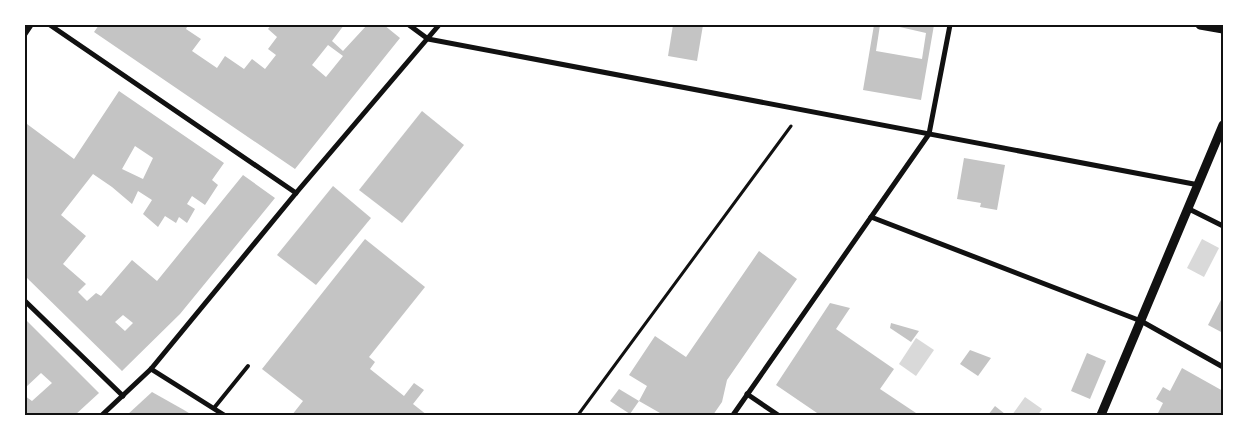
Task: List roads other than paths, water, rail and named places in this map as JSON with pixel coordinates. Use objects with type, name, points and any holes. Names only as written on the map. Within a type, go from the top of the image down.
[{"type":"street","points":[[25,34],[31,25]]},
{"type":"street","points":[[50,25],[296,193]]},
{"type":"street","points":[[409,25],[428,39],[1199,185]]},
{"type":"street","points":[[102,415],[152,368],[296,193],[439,25]]},
{"type":"street","points":[[733,415],[929,134],[950,25]]},
{"type":"street","points":[[1200,25],[1223,29]]},
{"type":"street","points":[[1101,415],[1223,125]]},
{"type":"street","points":[[1188,209],[1223,226]]},
{"type":"street","points":[[871,217],[1141,321],[1223,367]]},
{"type":"street","points":[[25,301],[123,396]]},
{"type":"street","points":[[152,368],[224,415]]},
{"type":"street","points":[[747,394],[778,415]]},
{"type":"lane","points":[[214,408],[248,366]]}]
